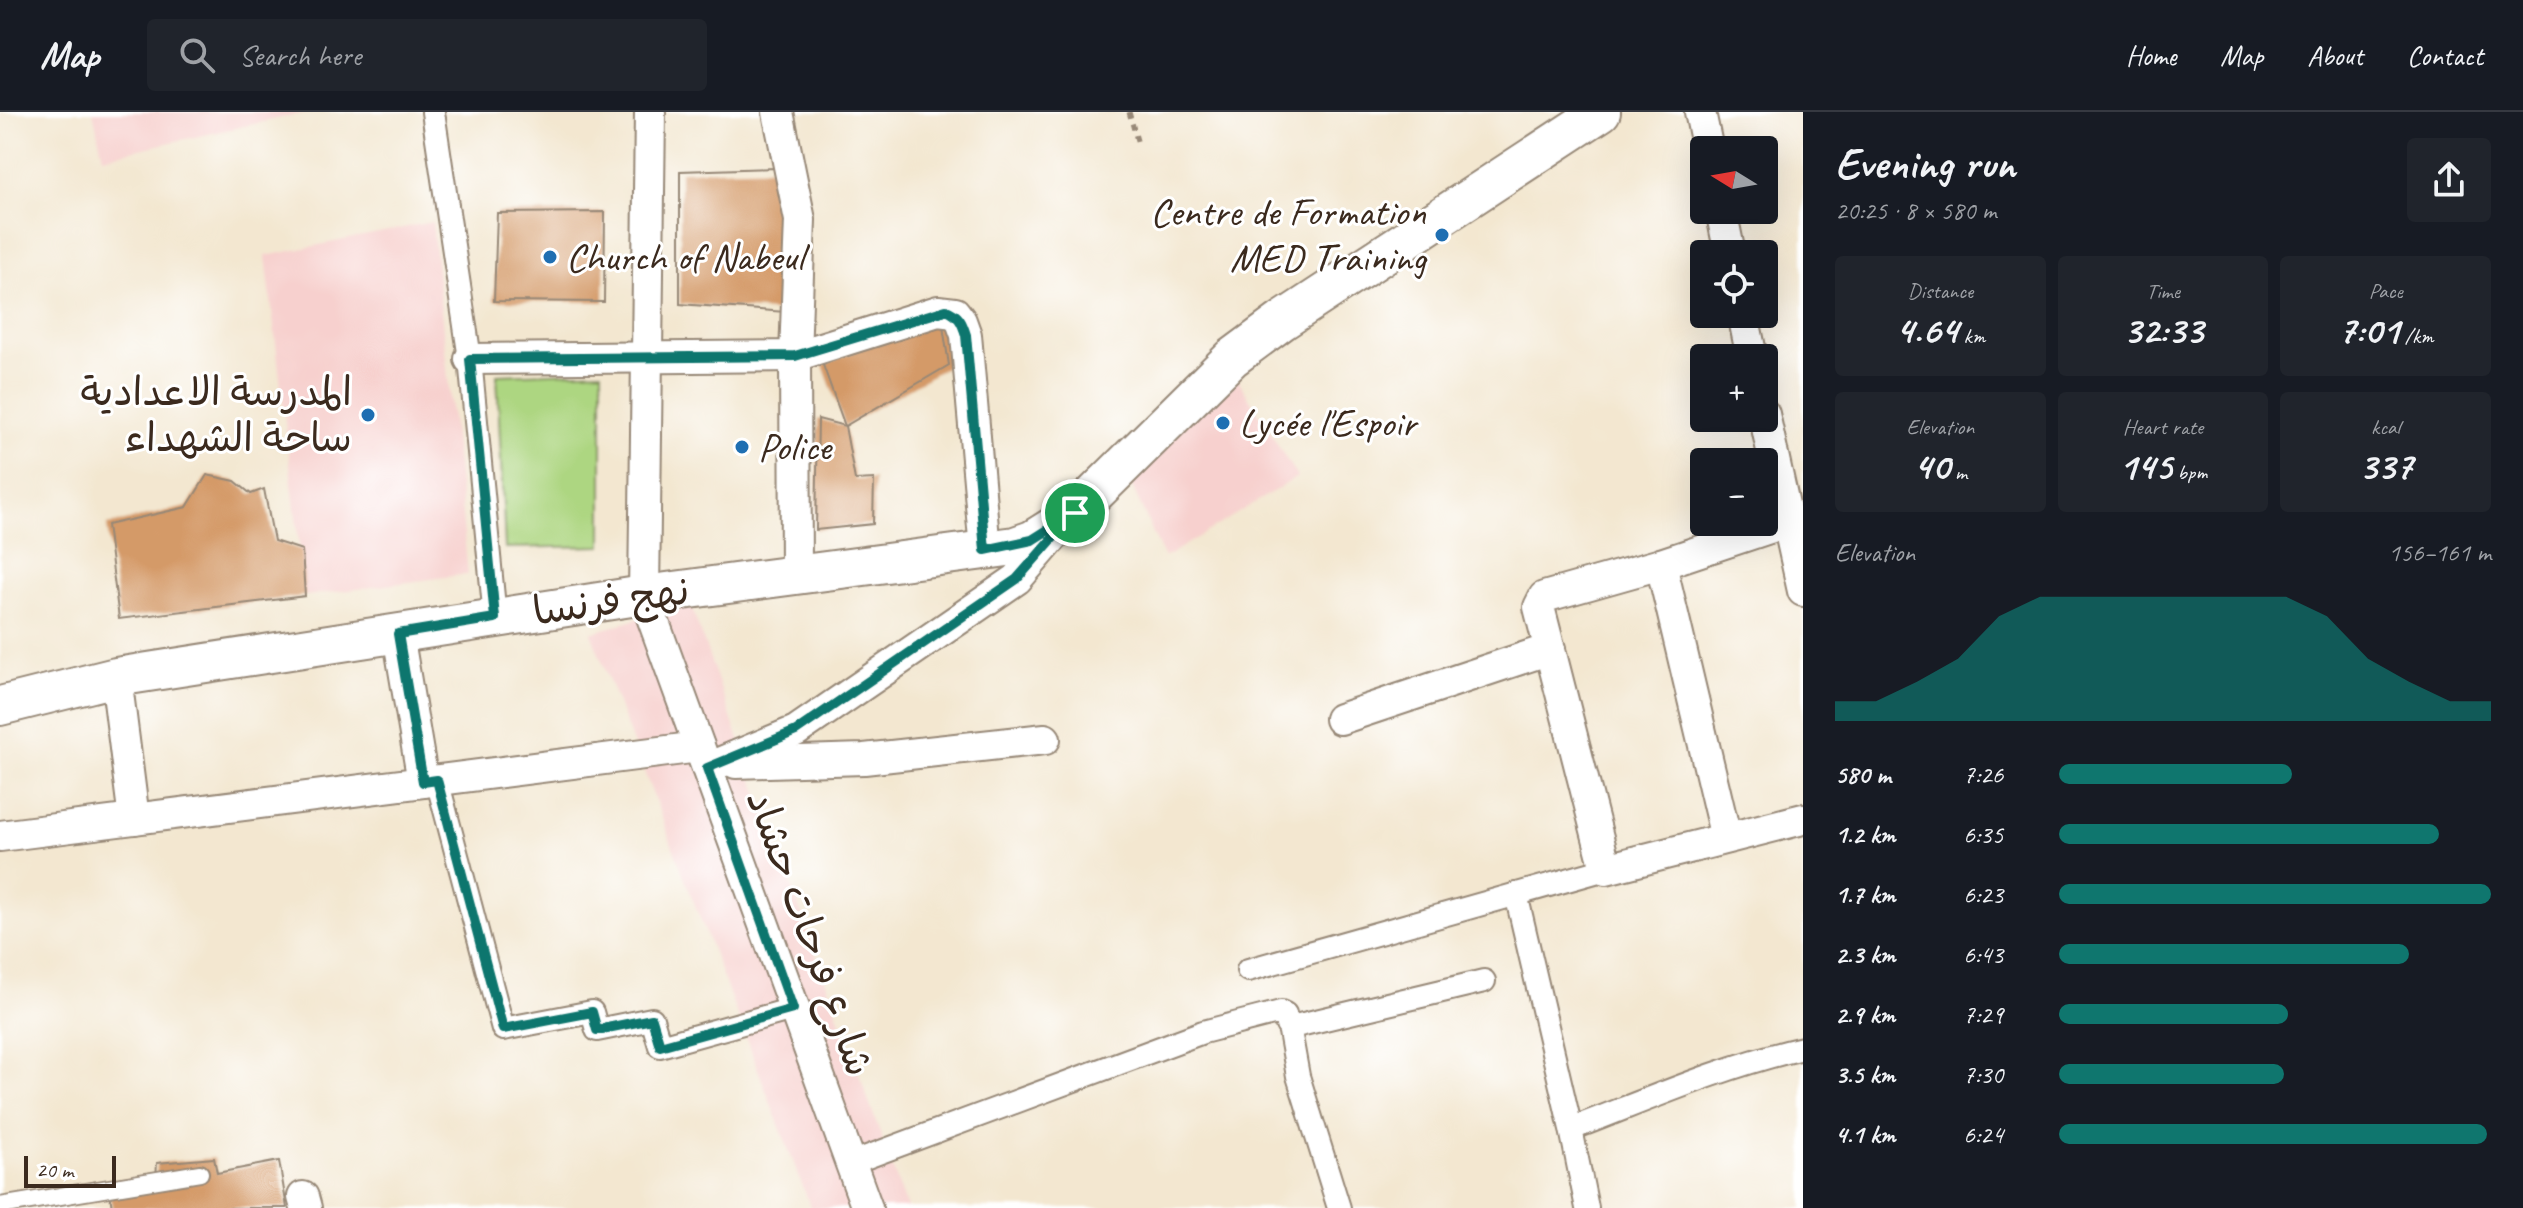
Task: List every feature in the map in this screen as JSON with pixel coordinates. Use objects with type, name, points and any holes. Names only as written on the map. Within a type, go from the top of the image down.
[{"type":"street","points":[[433,112],[470,359],[495,618]]},
{"type":"street","points":[[644,595],[650,112]]},
{"type":"street","points":[[778,112],[800,220],[795,356],[796,575]]},
{"type":"street","points":[[1700,112],[1705,136]]},
{"type":"street","name":"نهج فرنسا","points":[[0,706],[116,677],[644,595],[985,550],[1032,540],[1075,513],[1232,358],[1583,117]]},
{"type":"street","points":[[470,359],[795,356],[938,311],[955,313],[966,335],[985,550]]},
{"type":"street","points":[[1769,432],[1792,515],[1803,591]]},
{"type":"street","points":[[708,759],[796,731],[1017,579],[1075,513]]},
{"type":"street","points":[[1606,869],[1539,607],[1544,597],[1661,564],[1792,515]]},
{"type":"street","points":[[1661,564],[1726,838]]},
{"type":"street","name":"شارع فرحات حشاد","points":[[644,595],[708,759],[793,1009],[867,1208]]},
{"type":"street","points":[[398,634],[430,781],[503,1029],[592,1012],[597,1030],[652,1019],[660,1046],[793,1009]]},
{"type":"street","points":[[1340,719],[1550,649]]},
{"type":"street","points":[[116,677],[134,819]]},
{"type":"street","points":[[0,836],[430,781],[708,759],[864,759],[1045,739]]},
{"type":"street","points":[[1248,970],[1606,869],[1803,819]]},
{"type":"street","points":[[1516,894],[1587,1208]]},
{"type":"street","points":[[1289,1026],[1484,981]]},
{"type":"street","points":[[851,1163],[1203,1032],[1281,1012],[1285,1014],[1289,1026],[1298,1076],[1339,1208]]},
{"type":"street","points":[[1571,1129],[1674,1090],[1803,1048]]},
{"type":"lane","points":[[0,1206],[200,1173]]},
{"type":"path","points":[[1129,112],[1138,144]]},
{"type":"shaded area","points":[[93,112],[309,112],[103,157]]},
{"type":"shaded area","name":"المدرسة الاعدادية ساحة الشهداء","points":[[432,222],[468,574],[305,596],[266,256]]},
{"type":"shaded area","name":"Lycée l'Espoir","points":[[1231,368],[1297,477],[1164,558],[1130,481]]},
{"type":"shaded area","points":[[690,603],[907,1208],[811,1208],[591,633]]},
{"type":"green space","points":[[602,371],[602,546],[505,548],[497,375]]},
{"type":"building","points":[[777,168],[785,214],[785,312],[680,304],[680,171]]},
{"type":"building","name":"Church of Nabeul","points":[[605,212],[604,302],[494,301],[497,213]]},
{"type":"building","points":[[941,313],[949,365],[845,426],[823,365]]},
{"type":"building","points":[[818,419],[845,426],[855,480],[874,479],[873,524],[816,530]]},
{"type":"building","points":[[207,475],[235,481],[251,494],[264,489],[274,541],[302,550],[305,596],[119,619],[107,525],[187,507]]},
{"type":"building","points":[[214,1158],[217,1173],[279,1161],[287,1208],[112,1208],[109,1188],[156,1178],[157,1163]]},
{"type":"place","name":"Centre de Formation MED Training","points":[[1442,235]]},
{"type":"place","name":"Church of Nabeul","points":[[550,257]]},
{"type":"place","name":"المدرسة الاعدادية ساحة الشهداء","points":[[368,415]]},
{"type":"place","name":"Lycée l'Espoir","points":[[1223,423]]},
{"type":"place","name":"Police","points":[[742,447]]},
{"type":"route","points":[[946,310],[955,313],[966,335],[985,550],[1032,540],[1075,513],[1017,579],[796,731],[707,768],[793,1009],[660,1046],[652,1019],[597,1030],[592,1012],[503,1029],[437,780],[423,782],[398,634],[495,618],[470,359],[795,356],[946,310]]}]
